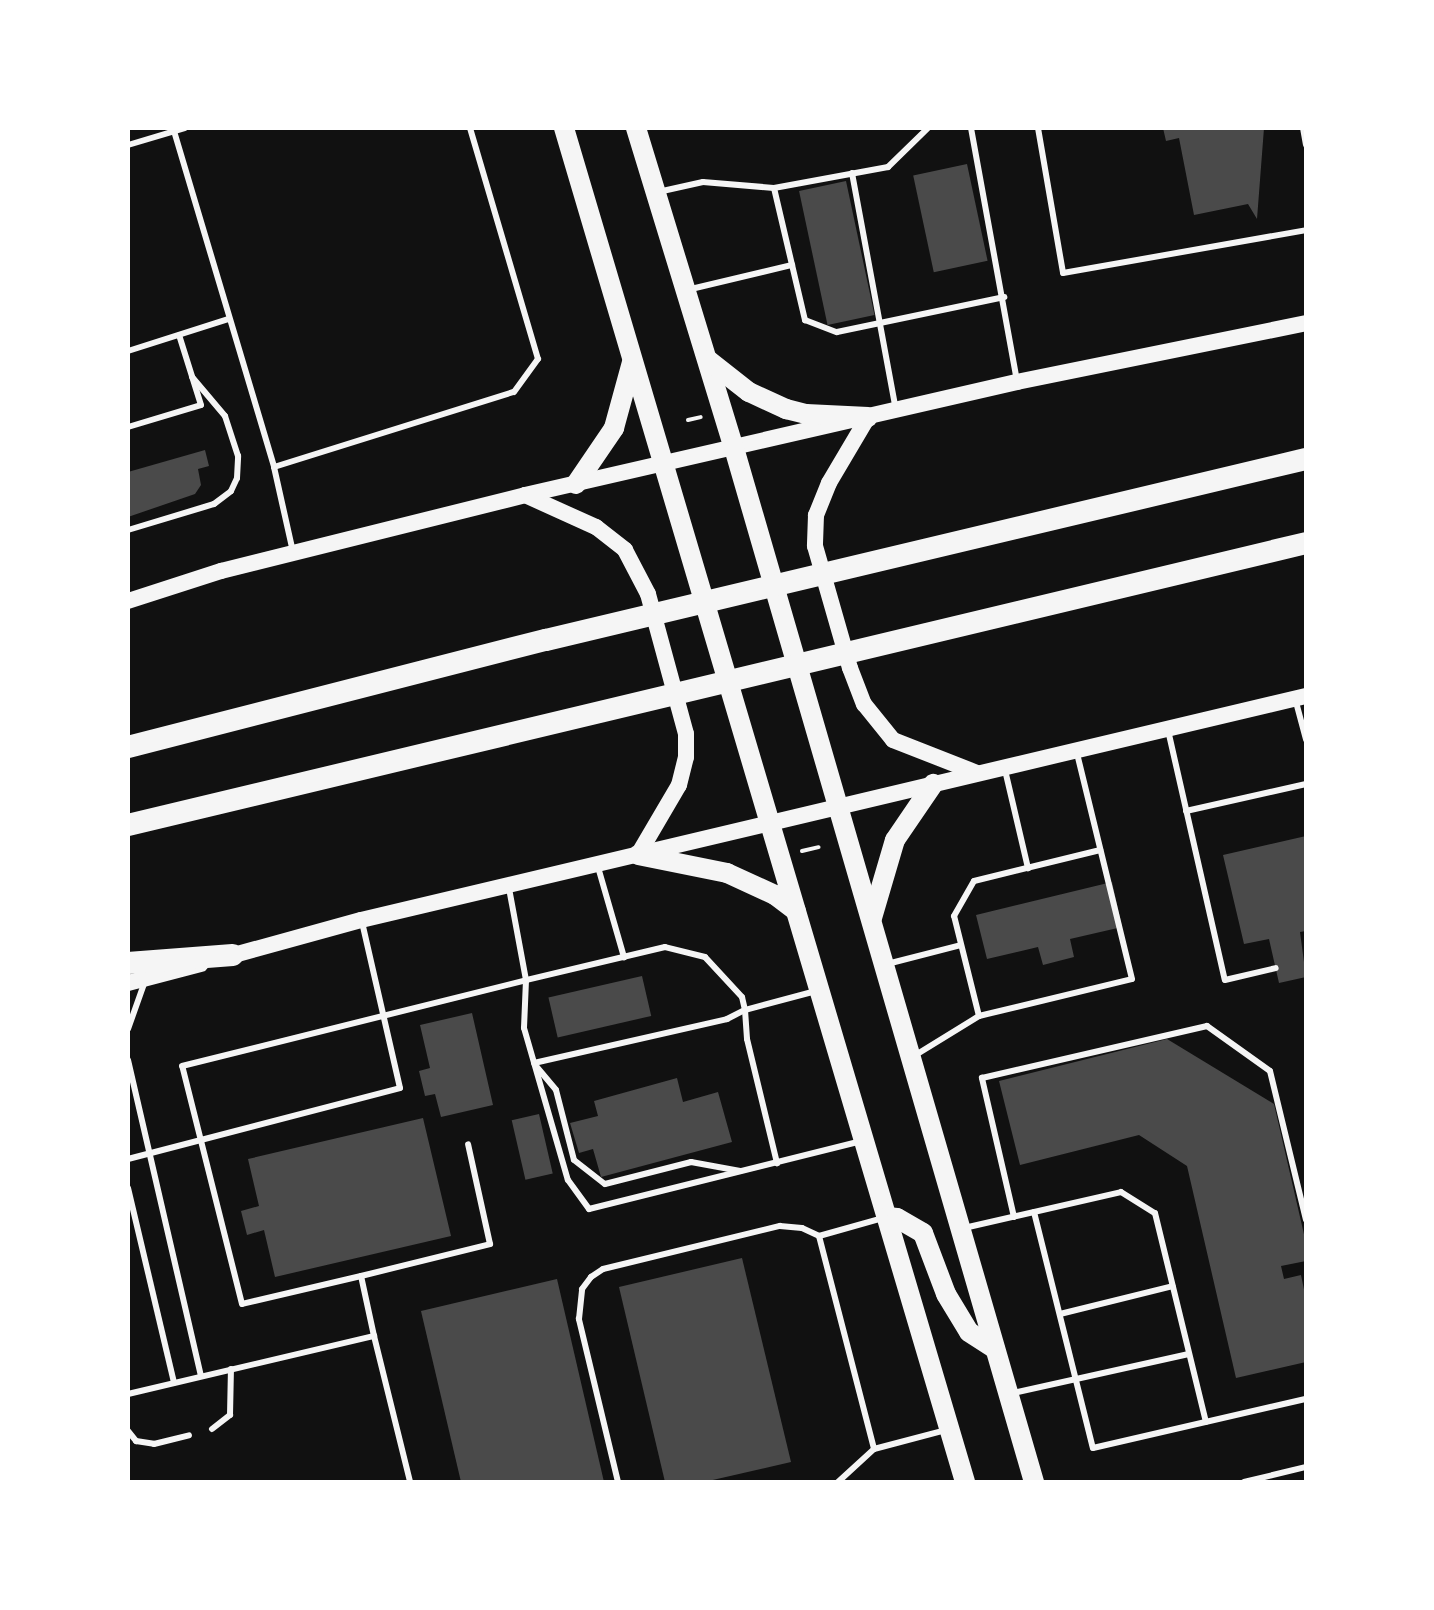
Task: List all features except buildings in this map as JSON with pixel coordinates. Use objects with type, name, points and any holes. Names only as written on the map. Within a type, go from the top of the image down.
[{"type":"highway","points":[[128,747],[546,640],[1306,459]]},
{"type":"highway","points":[[128,825],[1306,543]]},
{"type":"highway","points":[[128,963],[233,955]]},
{"type":"main road","points":[[564,128],[965,1482]]},
{"type":"main road","points":[[636,128],[734,448],[1034,1482]]},
{"type":"main road","points":[[128,601],[293,552],[525,495],[1017,382],[1306,323]]},
{"type":"main road","points":[[576,484],[614,428],[632,358]]},
{"type":"main road","points":[[707,360],[749,392],[786,409],[868,417]]},
{"type":"main road","points":[[868,417],[829,483],[816,515],[815,546],[850,668],[864,704],[893,740],[977,773]]},
{"type":"main road","points":[[525,495],[596,527],[625,550],[648,594],[686,734],[686,757],[679,785],[638,855]]},
{"type":"main road","points":[[136,982],[361,920],[1301,697]]},
{"type":"main road","points":[[871,922],[895,840],[933,784]]},
{"type":"main road","points":[[638,855],[727,873],[775,895],[796,911]]},
{"type":"main road","points":[[887,1217],[897,1218],[923,1233],[946,1294],[969,1332],[995,1349]]},
{"type":"lane","points":[[128,145],[185,128]]},
{"type":"lane","points":[[274,467],[514,392],[538,359],[470,128]]},
{"type":"lane","points":[[656,193],[703,182],[774,188],[888,167],[928,128]]},
{"type":"lane","points":[[971,128],[1017,382]]},
{"type":"lane","points":[[1038,128],[1063,273],[1306,230]]},
{"type":"lane","points":[[1303,128],[1306,145]]},
{"type":"lane","points":[[174,131],[274,467],[293,552]]},
{"type":"lane","points":[[852,173],[896,411]]},
{"type":"lane","points":[[774,188],[805,320],[837,332],[1004,297]]},
{"type":"lane","points":[[686,291],[792,265]]},
{"type":"lane","points":[[128,351],[228,319]]},
{"type":"lane","points":[[128,427],[201,405],[179,335]]},
{"type":"lane","points":[[128,530],[214,504],[231,491],[237,478],[238,456],[225,416],[192,377]]},
{"type":"lane","points":[[1301,697],[1306,740]]},
{"type":"lane","points":[[1167,729],[1225,980],[1276,968]]},
{"type":"lane","points":[[911,1058],[979,1016],[1132,979],[1076,750]]},
{"type":"lane","points":[[1004,767],[1028,868]]},
{"type":"lane","points":[[1186,811],[1306,784]]},
{"type":"lane","points":[[979,1016],[954,916],[974,881],[1100,850]]},
{"type":"lane","points":[[597,864],[624,957]]},
{"type":"lane","points":[[509,886],[526,980],[524,1028],[568,1180],[589,1209],[864,1141]]},
{"type":"lane","points":[[128,1159],[400,1088],[361,920]]},
{"type":"lane","points":[[884,964],[961,945]]},
{"type":"lane","points":[[468,1144],[490,1244],[242,1304],[182,1066],[665,947],[705,957],[742,997],[747,1039],[777,1163]]},
{"type":"lane","points":[[128,1029],[136,982]]},
{"type":"lane","points":[[534,1063],[727,1019],[745,1010],[819,990]]},
{"type":"lane","points":[[1014,1217],[982,1078],[1207,1026],[1270,1071],[1306,1220]]},
{"type":"lane","points":[[128,1060],[152,1153],[201,1376]]},
{"type":"lane","points":[[534,1063],[556,1090],[574,1160],[605,1184],[691,1162],[743,1171]]},
{"type":"lane","points":[[128,1188],[174,1383]]},
{"type":"lane","points":[[960,1229],[1121,1192],[1155,1213],[1206,1422]]},
{"type":"lane","points":[[1034,1212],[1093,1448],[1306,1399]]},
{"type":"lane","points":[[618,1482],[579,1319],[582,1289],[591,1277],[603,1269],[780,1226],[802,1228],[819,1236],[887,1217]]},
{"type":"lane","points":[[819,1236],[874,1449]]},
{"type":"lane","points":[[361,1276],[410,1482]]},
{"type":"lane","points":[[1060,1314],[1173,1286]]},
{"type":"lane","points":[[128,1394],[374,1336]]},
{"type":"lane","points":[[1009,1394],[1189,1354]]},
{"type":"lane","points":[[212,1429],[230,1415],[231,1369]]},
{"type":"lane","points":[[838,1482],[874,1449],[950,1429]]},
{"type":"lane","points":[[128,1431],[136,1441],[154,1444],[189,1435]]},
{"type":"lane","points":[[1244,1482],[1306,1467]]},
{"type":"path","points":[[688,420],[701,417]]},
{"type":"path","points":[[801,851],[819,847]]}]
